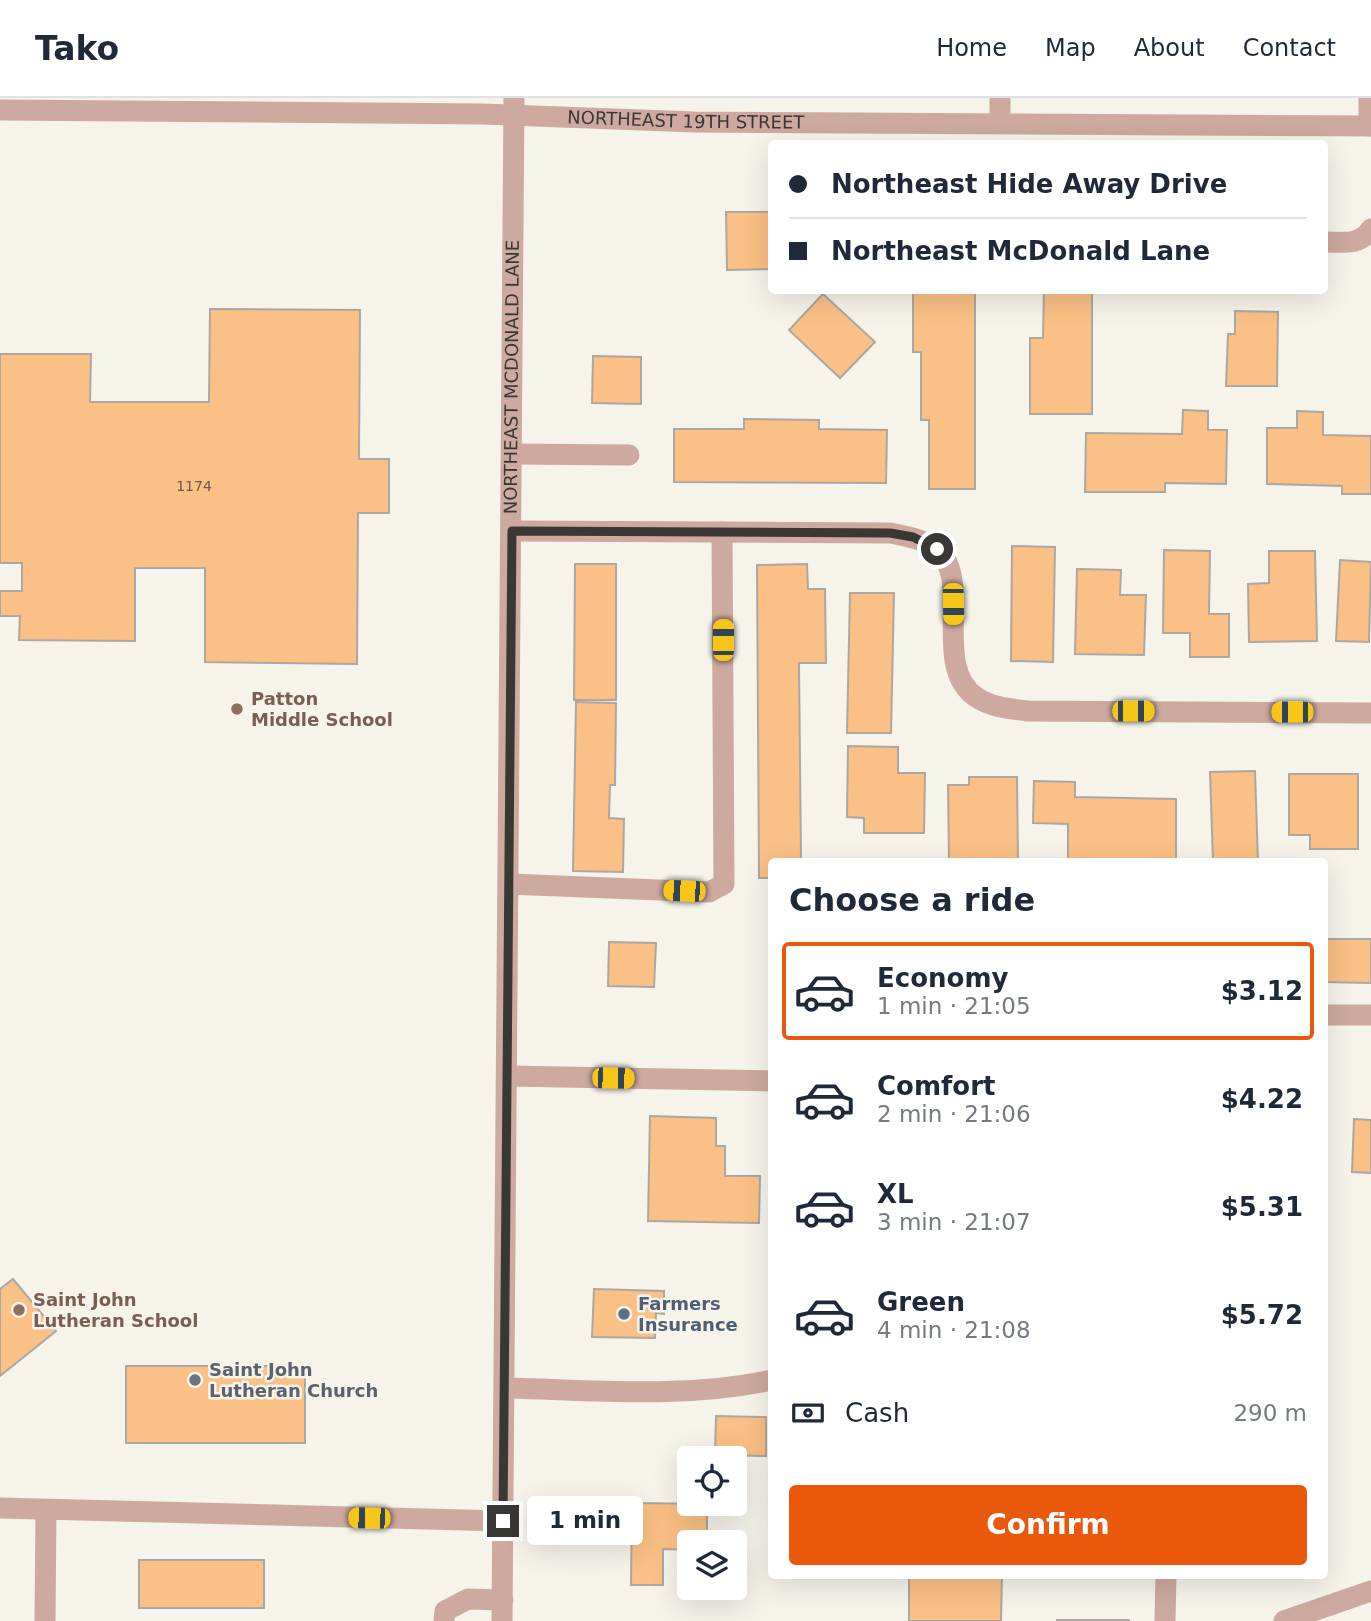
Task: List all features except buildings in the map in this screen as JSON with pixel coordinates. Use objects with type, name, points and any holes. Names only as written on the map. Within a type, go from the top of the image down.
[{"type":"street","points":[[1000,98],[1000,123]]},
{"type":"street","points":[[1369,98],[1370,126]]},
{"type":"street","name":"NORTHEAST 19TH STREET","points":[[0,110],[514,106],[695,122],[1000,123],[1147,134],[1370,126]]},
{"type":"street","name":"NORTHEAST MCDONALD LANE","points":[[502,1621],[514,106]]},
{"type":"street","points":[[1328,242],[1357,242],[1366,237],[1371,229]]},
{"type":"street","points":[[512,454],[629,456]]},
{"type":"street","points":[[512,531],[890,533],[913,537],[937,549],[947,561],[952,578],[954,655],[963,684],[977,698],[1002,708],[1028,711],[1371,713]]},
{"type":"street","points":[[509,884],[709,892],[724,884],[722,532]]},
{"type":"street","points":[[1328,1015],[1371,1015]]},
{"type":"street","points":[[508,1076],[768,1081]]},
{"type":"street","points":[[505,1388],[658,1392],[742,1387],[768,1381]]},
{"type":"street","points":[[0,1508],[503,1521]]},
{"type":"street","points":[[44,1621],[46,1510]]},
{"type":"street","points":[[1165,1621],[1166,1579]]},
{"type":"street","points":[[1284,1621],[1371,1591]]},
{"type":"street","points":[[444,1621],[445,1611],[468,1599],[503,1600]]},
{"type":"place","name":"Patton Middle School","points":[[237,709]]},
{"type":"place","name":"Saint John Lutheran School","points":[[19,1310]]},
{"type":"place","name":"Farmers Insurance","points":[[624,1314]]},
{"type":"place","name":"Saint John Lutheran Church","points":[[195,1380]]},
{"type":"route","points":[[503,1521],[512,531],[890,533],[913,537],[937,549]]}]
